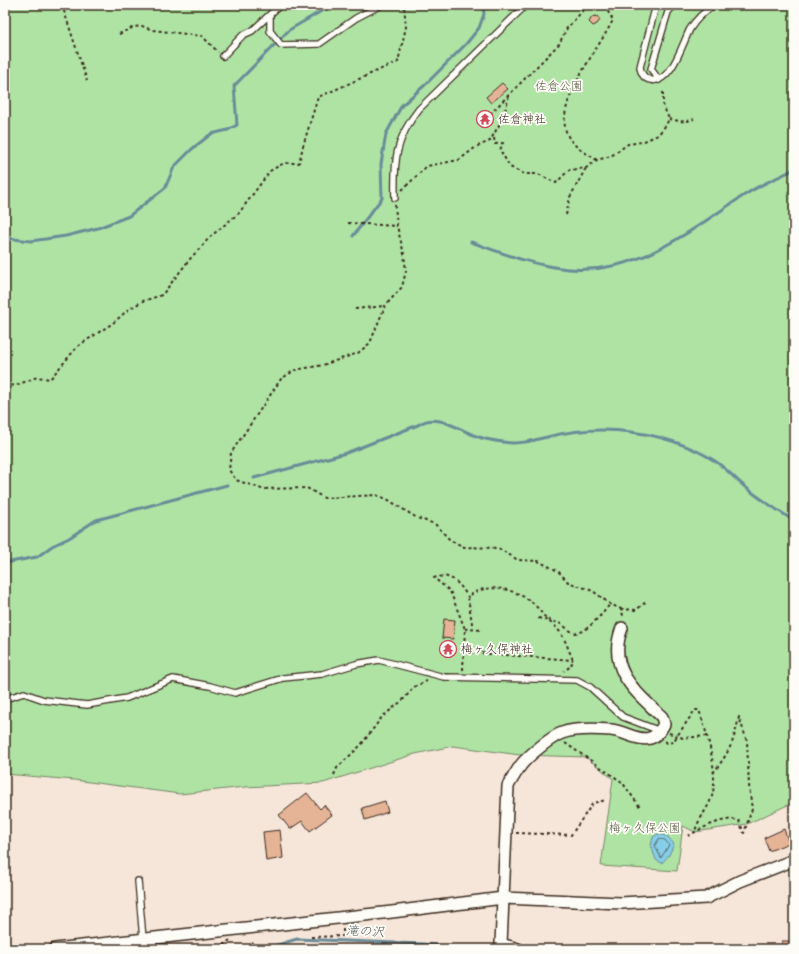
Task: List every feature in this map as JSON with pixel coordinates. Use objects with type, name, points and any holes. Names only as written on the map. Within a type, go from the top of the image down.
[{"type":"street","points":[[513,948],[502,944],[505,833],[508,786],[522,764],[562,733],[582,730],[612,730],[637,739],[650,738],[660,731],[664,724],[662,717],[630,687],[621,670],[619,638],[622,628]]},
{"type":"street","points":[[55,949],[503,898],[621,903],[706,898],[740,881],[794,860]]},
{"type":"lane","points":[[223,56],[243,36],[252,31],[270,16],[280,5]]},
{"type":"lane","points":[[270,16],[270,31],[281,45],[319,44],[356,18],[381,5]]},
{"type":"lane","points":[[395,198],[395,159],[399,140],[408,123],[419,109],[526,5]]},
{"type":"lane","points":[[656,5],[640,67],[641,72],[649,80],[659,80],[672,67],[691,29],[699,18],[714,5]]},
{"type":"lane","points":[[659,80],[651,69],[668,12],[674,5]]},
{"type":"lane","points":[[5,699],[24,693],[44,700],[87,705],[127,698],[173,679],[210,686],[235,693],[283,678],[322,674],[356,664],[379,660],[435,675],[463,678],[577,680],[590,687],[623,717],[640,725],[660,731]]},
{"type":"lane","points":[[138,881],[143,939]]},
{"type":"path","points":[[62,5],[87,81]]},
{"type":"path","points":[[5,386],[17,385],[37,378],[50,379],[78,346],[113,323],[128,309],[143,301],[162,295],[189,260],[211,236],[239,213],[270,170],[284,163],[299,163],[318,97],[351,84],[367,74],[398,62],[406,27],[404,5]]},
{"type":"path","points":[[490,114],[560,44],[568,28],[588,5]]},
{"type":"path","points":[[597,160],[571,142],[564,126],[567,107],[574,87],[614,20],[604,5]]},
{"type":"path","points":[[119,34],[134,27],[142,26],[153,30],[202,36],[223,56]]},
{"type":"path","points":[[566,215],[570,196],[586,168],[597,160],[611,156],[628,144],[642,142],[658,135],[666,125],[669,119],[663,105],[663,89]]},
{"type":"path","points":[[509,96],[503,118],[494,138],[486,144],[476,147],[468,152],[459,160],[422,168],[395,198],[397,226],[404,254],[406,271],[402,287],[385,306],[370,343],[358,353],[323,365],[295,370],[281,379],[231,453],[229,470],[236,480],[262,489],[306,488],[324,498],[376,495],[387,499],[417,518],[435,524],[450,540],[464,546],[498,548],[518,560],[538,561],[558,571],[568,582],[593,591],[610,604],[621,609],[636,610],[646,602]]},
{"type":"path","points":[[669,119],[679,122],[694,119]]},
{"type":"path","points":[[494,138],[496,144],[503,143],[500,150],[510,167],[524,174],[538,174],[556,183],[569,170],[586,168]]},
{"type":"path","points":[[348,223],[397,226]]},
{"type":"path","points":[[355,309],[385,306]]},
{"type":"path","points":[[463,678],[464,629],[450,591],[434,578],[442,576],[456,581],[468,597],[473,630]]},
{"type":"path","points":[[468,597],[474,592],[492,587],[515,592],[530,601],[563,636],[573,660],[571,666],[554,680]]},
{"type":"path","points":[[538,618],[560,623],[575,633],[579,632],[601,617],[610,604]]},
{"type":"path","points":[[621,609],[624,620],[622,628]]},
{"type":"path","points":[[464,629],[483,630]]},
{"type":"path","points":[[464,652],[573,660]]},
{"type":"path","points":[[334,776],[337,768],[361,745],[382,717],[403,700],[414,687],[435,675]]},
{"type":"path","points":[[660,731],[667,743],[673,742],[686,721],[695,710],[699,710],[710,748],[715,786],[712,798],[705,814],[696,826],[695,832]]},
{"type":"path","points":[[688,836],[711,825],[734,819],[739,821],[744,833],[752,809],[749,786],[747,741],[739,717],[735,736],[728,753],[713,773]]},
{"type":"path","points":[[660,731],[683,738],[707,736]]},
{"type":"path","points":[[556,737],[622,782],[640,808]]},
{"type":"path","points":[[505,833],[571,835],[593,803],[606,800]]},
{"type":"path","points":[[311,937],[343,936],[343,917]]},
{"type":"path","points":[[247,949],[254,942]]},
{"type":"green space","points":[[5,5],[794,5],[794,802],[747,824],[695,832],[683,826],[677,871],[601,866],[613,779],[586,757],[520,755],[453,746],[415,754],[323,783],[245,787],[180,794],[74,780],[5,774]]},
{"type":"green space","points":[[304,947],[405,948],[412,949],[298,949]]},
{"type":"water","points":[[658,834],[667,836],[674,844],[669,855],[662,863],[656,860],[651,846],[653,837]]},
{"type":"building","points":[[597,16],[600,20],[593,26],[589,22],[592,17]]},
{"type":"building","points":[[502,83],[508,89],[491,103],[486,97]]},
{"type":"building","name":"佐倉神社","points":[[485,113],[491,119],[484,125],[478,120]]},
{"type":"building","points":[[444,619],[455,620],[453,639],[442,638]]},
{"type":"building","points":[[307,793],[320,809],[324,805],[332,815],[310,831],[302,821],[290,829],[279,815]]},
{"type":"building","points":[[385,801],[388,812],[365,820],[362,808]]},
{"type":"building","points":[[784,829],[789,843],[769,851],[764,838]]},
{"type":"building","points":[[280,830],[283,858],[266,861],[263,832]]},
{"type":"building","points":[[782,941],[794,941],[794,949],[782,949]]},
{"type":"waterway","points":[[5,238],[31,241],[66,236],[98,228],[129,216],[165,188],[174,167],[192,149],[211,134],[228,130],[237,125],[234,86],[289,30],[325,9],[329,5]]},
{"type":"waterway","points":[[353,236],[382,198],[381,164],[386,134],[402,105],[425,85],[466,44],[479,28],[484,14],[483,5]]},
{"type":"waterway","points":[[471,242],[543,265],[568,269],[595,269],[620,264],[666,246],[751,191],[794,169]]},
{"type":"waterway","points":[[254,478],[346,453],[425,421],[432,420],[447,423],[482,438],[509,443],[527,442],[576,432],[616,430],[646,434],[689,447],[715,461],[754,494],[794,521]]},
{"type":"waterway","points":[[5,563],[37,557],[52,546],[69,538],[96,520],[227,485]]},
{"type":"waterway","name":"滝の沢","points":[[264,949],[297,939],[422,944],[467,949]]},
{"type":"place","name":"佐倉神社","points":[[485,119]]},
{"type":"place","name":"梅ヶ久保神社","points":[[448,649]]},
{"type":"park label","name":"佐倉公園","points":[[559,86]]},
{"type":"park label","name":"梅ヶ久保公園","points":[[645,828]]}]
